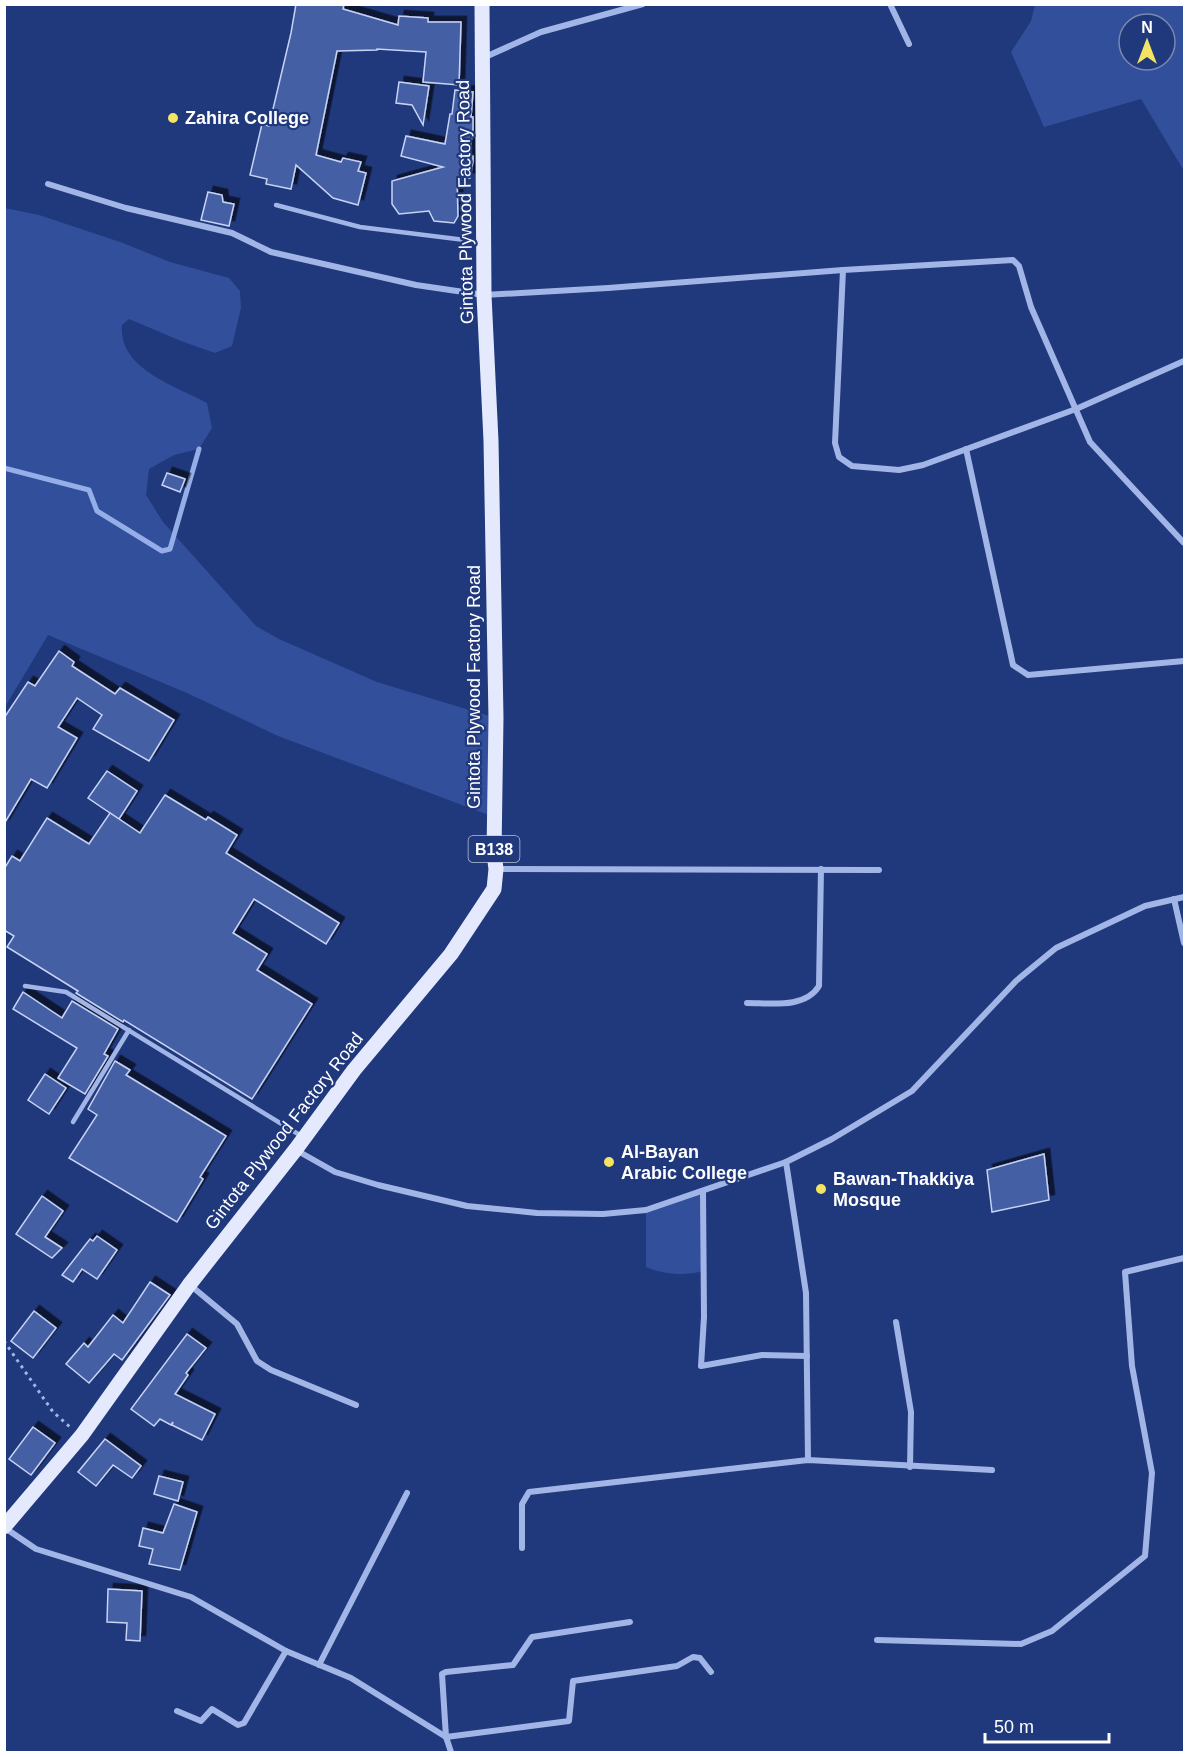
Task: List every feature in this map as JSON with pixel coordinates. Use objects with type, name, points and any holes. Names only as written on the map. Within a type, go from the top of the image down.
[{"type":"main road","name":"Gintota Plywood Factory Road","points":[[4,1527],[82,1435],[189,1285],[300,1144],[354,1070],[451,954],[494,889],[496,718],[492,441],[484,295],[482,4]]},
{"type":"street","points":[[483,58],[541,32],[643,4]]},
{"type":"street","points":[[890,4],[909,44]]},
{"type":"street","points":[[48,184],[126,208],[232,233],[271,252],[416,285],[484,295],[1013,260],[1019,266],[1031,307],[1090,442],[1185,543]]},
{"type":"street","points":[[843,270],[836,443],[839,457],[852,466],[898,470],[923,465],[1076,409],[1185,361]]},
{"type":"street","points":[[966,449],[1013,665],[1028,675],[1185,661]]},
{"type":"street","points":[[496,869],[879,870]]},
{"type":"street","points":[[747,1003],[792,1003],[814,994],[819,986],[821,870]]},
{"type":"street","points":[[300,1144],[335,1172],[378,1185],[467,1206],[537,1213],[603,1215],[646,1210],[786,1162],[832,1139],[912,1091],[1016,981],[1056,948],[1145,906],[1185,897]]},
{"type":"street","points":[[1174,899],[1185,944]]},
{"type":"street","points":[[786,1162],[806,1293],[808,1460]]},
{"type":"street","points":[[703,1192],[704,1317],[701,1366],[762,1355],[807,1356]]},
{"type":"street","points":[[877,1640],[1021,1644],[1052,1631],[1144,1556],[1152,1473],[1132,1366],[1125,1272],[1185,1258]]},
{"type":"street","points":[[189,1285],[237,1324],[257,1361],[272,1370],[356,1405]]},
{"type":"street","points":[[896,1322],[911,1412],[910,1467]]},
{"type":"street","points":[[522,1548],[522,1504],[529,1492],[808,1460],[992,1470]]},
{"type":"street","points":[[319,1665],[407,1492]]},
{"type":"street","points":[[4,1527],[36,1549],[191,1597],[286,1651],[351,1677],[446,1737],[569,1721],[573,1681],[677,1666],[693,1657],[700,1658],[711,1672]]},
{"type":"street","points":[[451,1752],[446,1737],[442,1674],[513,1665],[532,1637],[630,1622]]},
{"type":"street","points":[[177,1711],[201,1721],[212,1709],[238,1725],[244,1723],[286,1651]]},
{"type":"lane","points":[[276,205],[360,227],[483,243]]},
{"type":"lane","points":[[26,986],[66,993],[129,1030],[300,1144]]},
{"type":"lane","points":[[73,1122],[129,1030]]},
{"type":"path","points":[[4,1341],[53,1412],[82,1435]]},
{"type":"shaded area","points":[[1035,5],[1184,5],[1184,171],[1141,99],[1044,127],[1011,52],[1031,21]]},
{"type":"shaded area","points":[[5,208],[39,215],[123,243],[170,262],[229,278],[240,291],[241,308],[232,346],[215,353],[129,319],[122,325],[123,340],[129,353],[139,365],[165,382],[207,403],[212,428],[199,449],[174,455],[149,469],[146,495],[163,522],[256,626],[279,639],[377,682],[496,718],[494,817],[278,736],[187,693],[48,635],[5,707]]},
{"type":"shaded area","points":[[703,1192],[704,1271],[675,1274],[646,1267],[646,1210]]},
{"type":"building","points":[[296,4],[344,4],[343,9],[398,25],[399,16],[428,18],[428,22],[461,22],[459,85],[423,82],[426,52],[377,49],[337,51],[316,155],[341,162],[343,158],[361,162],[358,171],[366,173],[358,205],[333,198],[296,165],[291,189],[266,184],[267,179],[250,175],[262,124],[269,126]]},
{"type":"building","points":[[399,82],[429,86],[423,125],[412,105],[396,103]]},
{"type":"building","points":[[455,90],[473,92],[471,117],[473,117],[473,129],[469,155],[473,156],[473,161],[470,178],[457,179],[458,216],[454,223],[434,221],[429,211],[399,214],[392,204],[392,181],[443,167],[401,156],[406,136],[445,144]]},
{"type":"building","points":[[208,192],[222,195],[223,202],[234,204],[229,226],[201,220]]},
{"type":"building","points":[[167,473],[185,479],[180,492],[162,485]]},
{"type":"building","points":[[59,651],[74,662],[72,666],[115,694],[120,688],[174,720],[149,761],[93,729],[102,715],[77,698],[58,727],[77,738],[47,788],[31,779],[4,824],[4,718],[28,682],[35,686]]},
{"type":"building","points":[[107,771],[137,791],[119,819],[88,798]]},
{"type":"building","points":[[165,795],[206,820],[208,817],[237,835],[226,853],[339,923],[326,944],[254,899],[233,933],[267,954],[257,970],[312,1004],[252,1099],[76,993],[78,991],[7,947],[14,936],[4,930],[4,869],[12,856],[20,861],[47,818],[89,844],[110,813],[140,833]]},
{"type":"building","points":[[23,992],[62,1018],[72,1001],[118,1029],[104,1054],[108,1056],[85,1094],[58,1078],[77,1048],[13,1009]]},
{"type":"building","points":[[115,1061],[130,1070],[126,1075],[226,1136],[200,1177],[203,1179],[177,1222],[69,1158],[97,1115],[88,1109]]},
{"type":"building","points":[[45,1074],[66,1088],[49,1114],[28,1100]]},
{"type":"building","points":[[1044,1154],[1049,1200],[992,1212],[987,1170]]},
{"type":"building","points":[[42,1196],[63,1211],[45,1237],[62,1248],[52,1258],[16,1234]]},
{"type":"building","points":[[97,1236],[117,1250],[97,1279],[82,1269],[73,1282],[62,1275],[90,1239],[93,1241]]},
{"type":"building","points":[[150,1282],[170,1295],[122,1360],[114,1354],[89,1383],[66,1364],[84,1343],[88,1347],[113,1315],[123,1323]]},
{"type":"building","points":[[34,1311],[56,1328],[33,1358],[11,1341]]},
{"type":"building","points":[[187,1334],[206,1348],[186,1373],[188,1375],[175,1394],[215,1414],[202,1440],[172,1425],[173,1422],[171,1425],[160,1419],[154,1426],[131,1409]]},
{"type":"building","points":[[33,1427],[55,1443],[31,1475],[9,1459]]},
{"type":"building","points":[[105,1439],[141,1466],[132,1478],[113,1465],[96,1486],[78,1472]]},
{"type":"building","points":[[159,1476],[183,1482],[178,1501],[154,1494]]},
{"type":"building","points":[[174,1504],[197,1512],[180,1570],[149,1564],[153,1549],[139,1546],[143,1528],[163,1533]]},
{"type":"building","points":[[108,1589],[142,1591],[140,1641],[126,1640],[127,1623],[107,1622]]},
{"type":"waterway","points":[[4,468],[89,490],[97,511],[162,551],[170,549],[199,449]]},
{"type":"place","name":"Zahira College","points":[[173,118]]},
{"type":"place","name":"Al-Bayan Arabic College","points":[[609,1162]]},
{"type":"place","name":"Bawan-Thakkiya Mosque","points":[[821,1189]]}]
